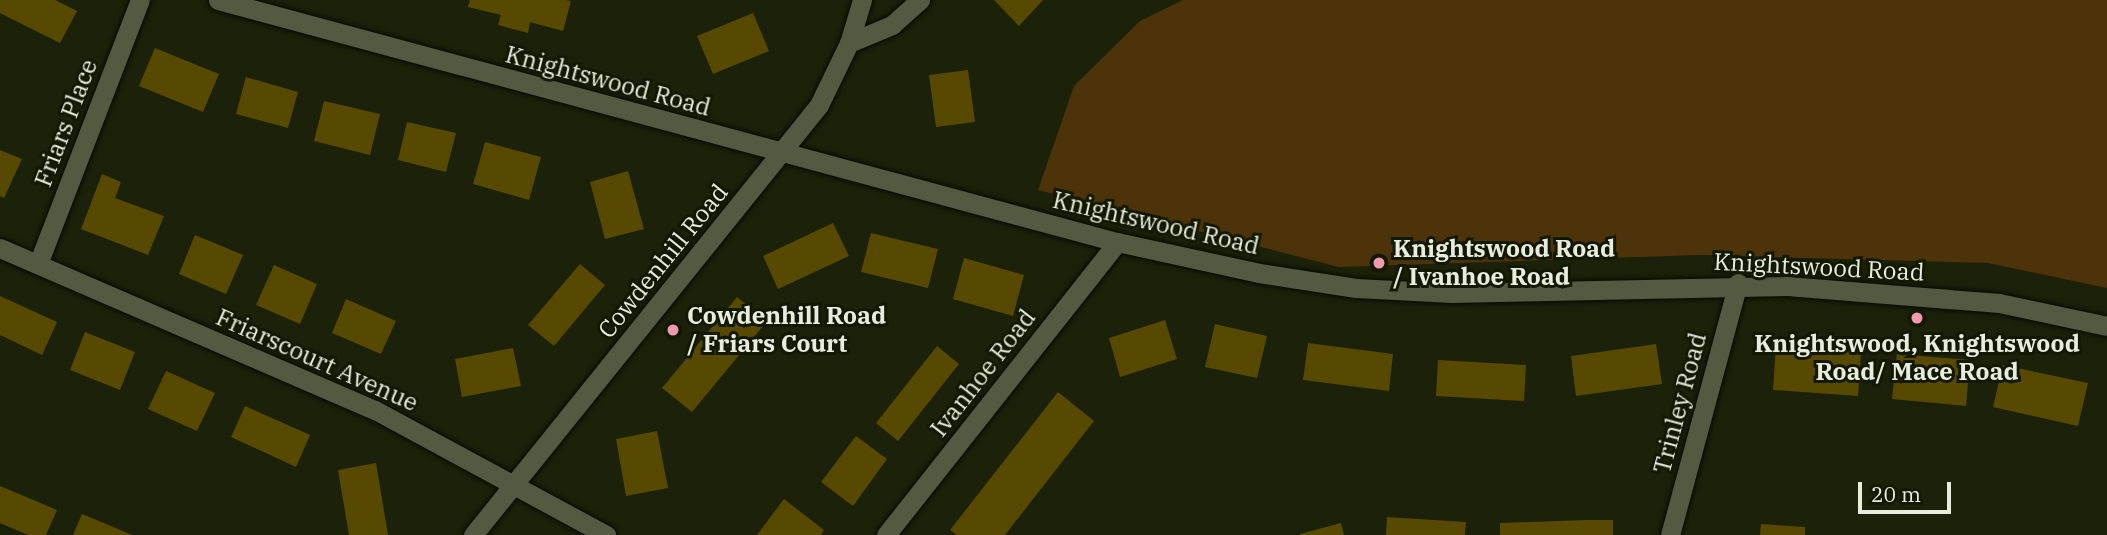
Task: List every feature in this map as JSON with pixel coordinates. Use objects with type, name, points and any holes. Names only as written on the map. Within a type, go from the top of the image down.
[{"type":"street","name":"Friars Place","points":[[38,264],[140,0]]},
{"type":"street","name":"Knightswood Road","points":[[218,0],[328,33],[782,151],[1117,242],[1259,273],[1356,288],[1543,293],[1738,284],[1999,303],[2107,326]]},
{"type":"street","name":"Cowdenhill Road","points":[[473,535],[819,105],[849,43],[862,0]]},
{"type":"street","points":[[849,43],[892,25],[920,0]]},
{"type":"street","name":"Ivanhoe Road","points":[[886,535],[1117,242]]},
{"type":"street","name":"Friarscourt Avenue","points":[[0,248],[375,410],[516,483],[606,535]]},
{"type":"street","name":"Trinley Road","points":[[1670,535],[1738,284]]},
{"type":"shaded area","points":[[1183,0],[2107,0],[2107,288],[1988,263],[1700,255],[1339,267],[1038,190],[1074,86],[1140,21]]},
{"type":"building","points":[[0,0],[55,0],[77,11],[60,43],[0,13]]},
{"type":"building","points":[[470,0],[571,1],[563,31],[530,22],[528,33],[498,25],[501,15],[468,7]]},
{"type":"building","points":[[994,0],[1043,0],[1019,26]]},
{"type":"building","points":[[753,13],[769,51],[713,74],[697,36]]},
{"type":"building","points":[[155,48],[219,74],[203,112],[139,86]]},
{"type":"building","points":[[968,70],[975,122],[936,127],[929,75]]},
{"type":"building","points":[[246,77],[298,92],[288,128],[236,114]]},
{"type":"building","points":[[324,101],[380,114],[370,155],[314,141]]},
{"type":"building","points":[[407,122],[456,133],[446,172],[398,160]]},
{"type":"building","points":[[485,142],[541,157],[529,200],[473,184]]},
{"type":"building","points":[[0,150],[22,159],[4,198],[0,196]]},
{"type":"building","points":[[628,171],[644,229],[605,239],[590,182]]},
{"type":"building","points":[[102,174],[121,182],[115,198],[164,216],[148,255],[81,229]]},
{"type":"building","points":[[833,223],[849,256],[778,289],[763,256]]},
{"type":"building","points":[[871,233],[938,249],[928,288],[861,272]]},
{"type":"building","points":[[195,235],[243,255],[226,294],[179,274]]},
{"type":"building","points":[[964,258],[1024,275],[1013,316],[953,299]]},
{"type":"building","points":[[580,264],[605,285],[554,346],[528,325]]},
{"type":"building","points":[[274,265],[317,284],[300,324],[256,305]]},
{"type":"building","points":[[0,296],[57,322],[42,355],[0,335]]},
{"type":"building","points":[[737,297],[767,321],[692,412],[662,388]]},
{"type":"building","points":[[346,299],[396,321],[381,354],[332,333]]},
{"type":"building","points":[[1165,320],[1177,359],[1120,377],[1109,338]]},
{"type":"building","points":[[1215,324],[1267,336],[1257,378],[1205,367]]},
{"type":"building","points":[[85,332],[135,352],[120,390],[70,370]]},
{"type":"building","points":[[1308,343],[1393,354],[1389,391],[1303,380]]},
{"type":"building","points":[[1656,344],[1662,384],[1576,396],[1571,356]]},
{"type":"building","points":[[1776,345],[1861,351],[1858,396],[1773,390]]},
{"type":"building","points":[[937,346],[959,364],[898,441],[876,423]]},
{"type":"building","points":[[513,348],[521,386],[462,397],[455,359]]},
{"type":"building","points":[[1897,354],[1970,360],[1966,406],[1892,399]]},
{"type":"building","points":[[1438,360],[1526,365],[1524,401],[1436,396]]},
{"type":"building","points":[[2003,365],[2088,383],[2078,426],[1993,407]]},
{"type":"building","points":[[166,371],[215,393],[197,431],[148,409]]},
{"type":"building","points":[[1058,392],[1094,421],[1005,535],[957,535],[950,530]]},
{"type":"building","points":[[245,406],[310,435],[296,467],[231,437]]},
{"type":"building","points":[[657,431],[668,488],[626,496],[616,439]]},
{"type":"building","points":[[856,436],[887,459],[853,506],[821,482]]},
{"type":"building","points":[[376,463],[388,535],[349,535],[338,470]]},
{"type":"building","points":[[0,486],[57,510],[46,535],[28,535],[0,523]]},
{"type":"building","points":[[784,499],[824,530],[821,535],[757,535]]},
{"type":"building","points":[[82,514],[111,526],[132,535],[73,535]]},
{"type":"building","points":[[1387,517],[1466,522],[1465,535],[1386,535]]},
{"type":"building","points":[[1613,520],[1613,535],[1500,535],[1500,523]]},
{"type":"building","points":[[1341,523],[1344,535],[1300,535],[1300,534]]},
{"type":"building","points":[[1761,524],[1805,527],[1805,535],[1760,535]]},
{"type":"place","name":"Knightswood Road / Ivanhoe Road","points":[[1379,263]]},
{"type":"place","name":"Knightswood, Knightswood Road/ Mace Road","points":[[1917,318]]},
{"type":"place","name":"Cowdenhill Road / Friars Court","points":[[673,330]]}]
